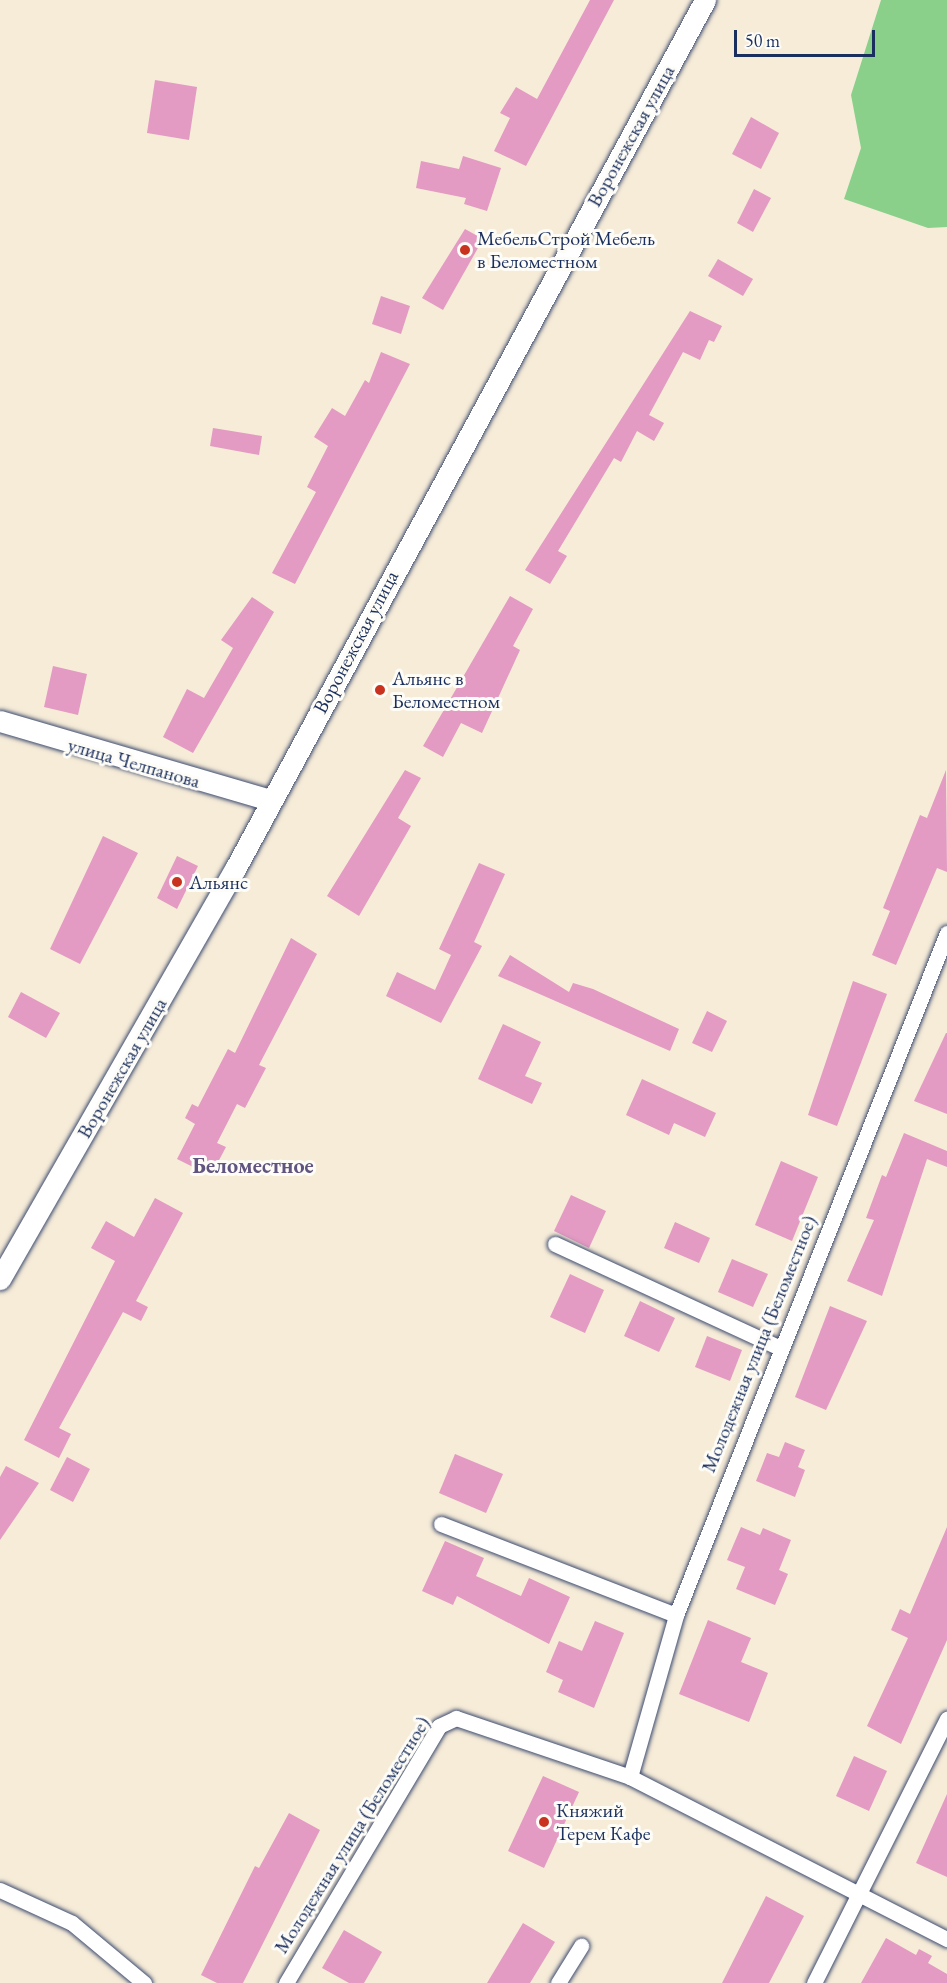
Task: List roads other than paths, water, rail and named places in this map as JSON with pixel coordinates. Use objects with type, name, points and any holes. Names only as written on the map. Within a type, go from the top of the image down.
[{"type":"street","name":"Воронежская улица","points":[[0,1280],[270,800],[705,0]]},
{"type":"street","name":"улица Челпанова","points":[[0,721],[270,800]]},
{"type":"street","name":"Молодежная улица (Беломестное)","points":[[630,1778],[676,1615],[780,1348],[947,933]]},
{"type":"street","points":[[555,1244],[780,1348]]},
{"type":"street","points":[[441,1524],[676,1615]]},
{"type":"street","name":"Молодежная улица (Беломестное)","points":[[286,1983],[444,1722],[462,1717],[630,1778],[947,1939]]},
{"type":"street","points":[[814,1983],[947,1719]]},
{"type":"street","points":[[0,1890],[72,1923],[144,1983]]},
{"type":"street","points":[[558,1983],[581,1946]]},
{"type":"place","name":"МебельСтрой Мебель в Беломестном","points":[[465,250]]},
{"type":"place","name":"Альянс в Беломестном","points":[[380,690]]},
{"type":"place","name":"Альянс","points":[[177,882]]},
{"type":"place","name":"Княжий Терем Кафе","points":[[544,1822]]},
{"type":"district","name":"Беломестное","points":[[253,1166]]}]
